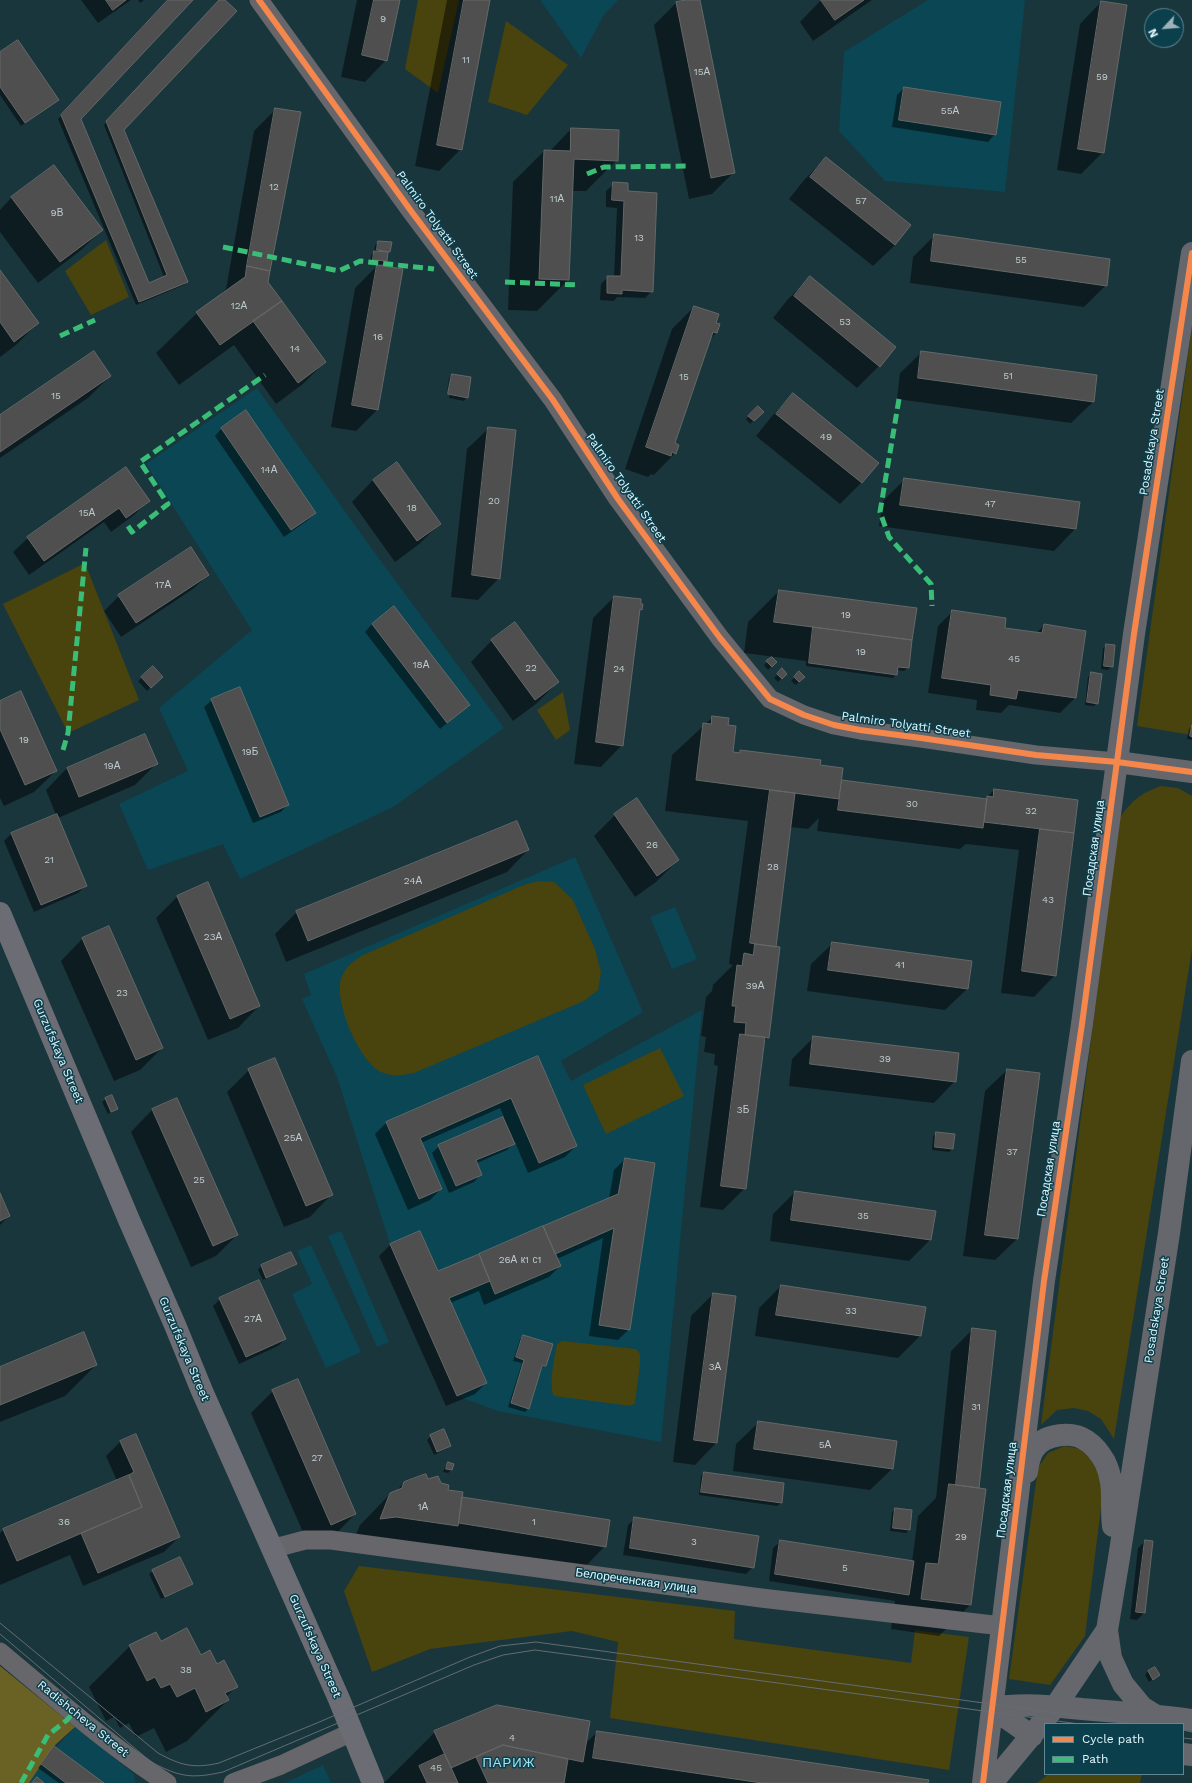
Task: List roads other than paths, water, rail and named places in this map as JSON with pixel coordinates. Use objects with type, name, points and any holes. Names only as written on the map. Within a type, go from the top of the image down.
[{"type":"main road","name":"Gurzufskaya Street","points":[[0,913],[129,1220],[373,1783]]},
{"type":"street","name":"Palmiro Tolyatti Street","points":[[259,0],[411,211],[553,400],[618,499],[715,632],[770,700],[812,718],[834,725],[860,730],[1036,755],[1098,762],[1117,762]]},
{"type":"street","name":"Posadskaya Street","points":[[1117,762],[1135,626],[1192,253]]},
{"type":"street","points":[[1117,762],[1192,772]]},
{"type":"street","name":"Посадская улица","points":[[992,1708],[1044,1281],[1082,1024],[1117,762]]},
{"type":"street","name":"Posadskaya Street","points":[[1119,1558],[1169,1234],[1192,1061]]},
{"type":"street","name":"Посадская улица","points":[[1012,1536],[1020,1516],[1029,1458],[1034,1448],[1053,1436],[1066,1435],[1087,1441],[1105,1462],[1112,1478],[1113,1523],[1119,1558],[1107,1630],[1111,1658],[1123,1684],[1142,1707],[1156,1715]]},
{"type":"street","name":"Белореченская улица","points":[[271,1548],[305,1540],[331,1540],[761,1598],[1002,1626]]},
{"type":"street","points":[[1045,1723],[1055,1706],[1107,1630]]},
{"type":"street","name":"Radishcheva Street","points":[[0,1652],[73,1713],[150,1772],[167,1783]]},
{"type":"street","points":[[992,1708],[1003,1706],[1055,1706],[1156,1715],[1192,1720]]},
{"type":"street","points":[[992,1708],[1038,1736]]},
{"type":"street","points":[[983,1783],[992,1708]]},
{"type":"street","points":[[992,1783],[1038,1736],[1044,1725]]},
{"type":"street","points":[[233,1783],[281,1765],[352,1732]]},
{"type":"tram line","points":[[0,1623],[158,1753],[180,1763],[194,1766],[219,1763],[317,1723],[470,1657],[500,1646],[536,1642],[1131,1723]]},
{"type":"tram line","points":[[0,1634],[151,1762],[178,1774],[194,1776],[223,1772],[474,1665],[503,1655],[535,1650],[1072,1723]]},
{"type":"tram line","points":[[1184,1730],[1192,1732]]},
{"type":"tram line","points":[[1184,1738],[1192,1739]]},
{"type":"district","name":"ПАРИЖ","points":[[509,1763]]}]
